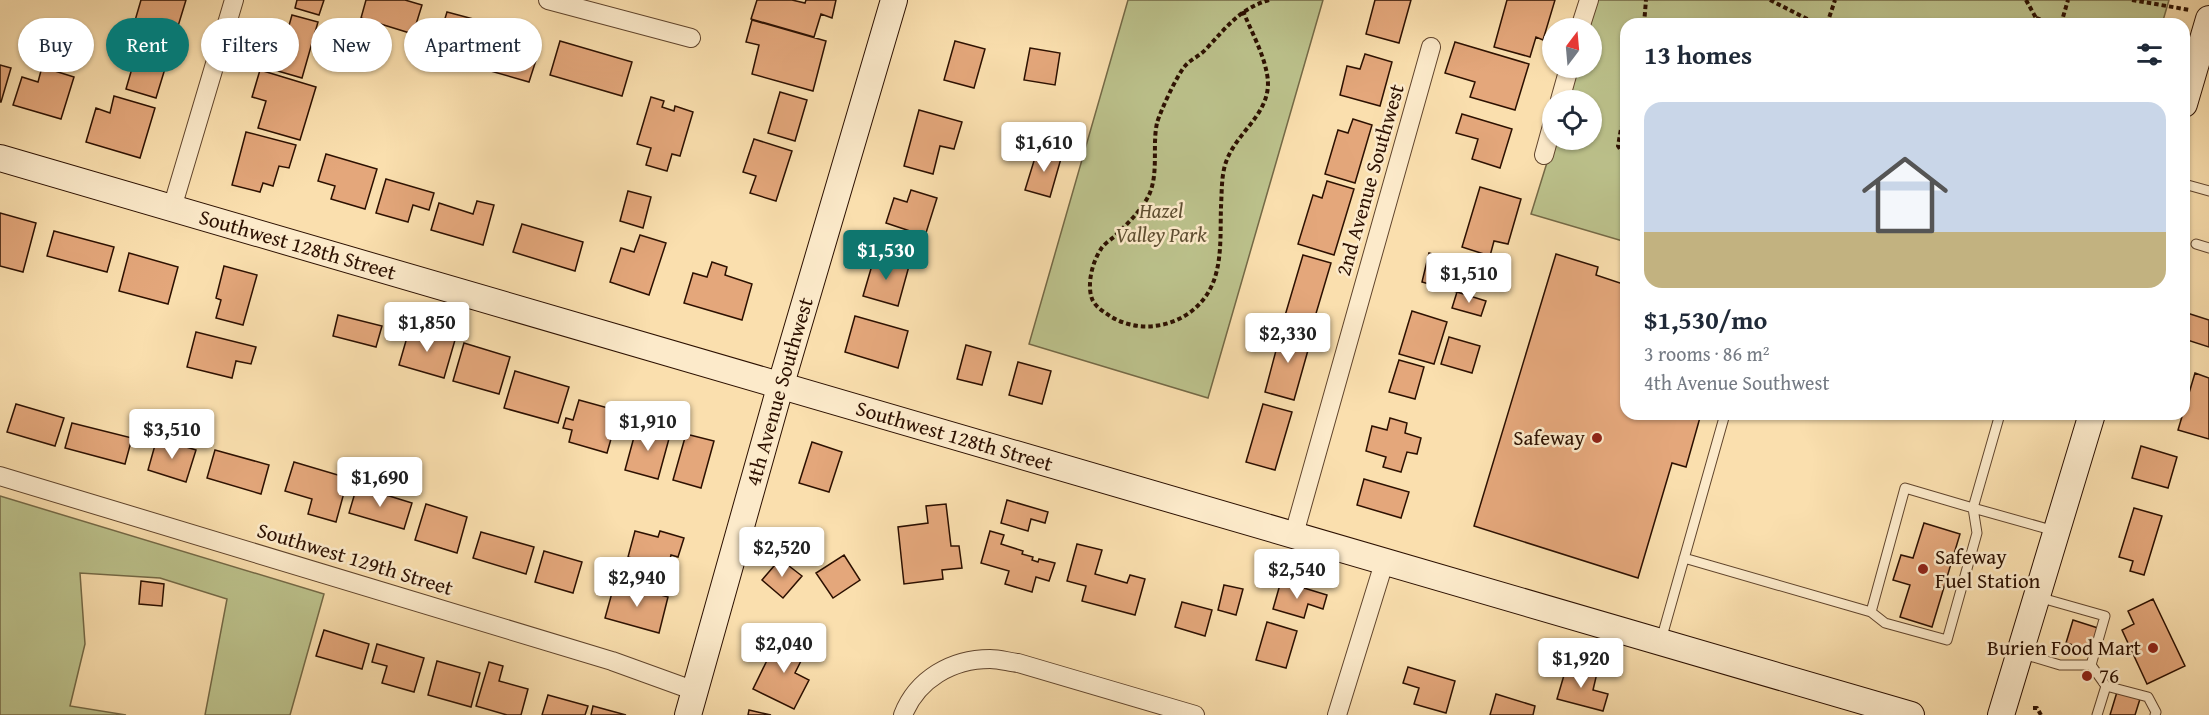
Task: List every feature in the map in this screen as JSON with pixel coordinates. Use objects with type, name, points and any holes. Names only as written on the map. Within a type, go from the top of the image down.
[{"type":"main road","name":"4th Avenue Southwest","points":[[691,703],[781,384],[894,0]]},
{"type":"main road","points":[[2190,77],[2204,15]]},
{"type":"main road","name":"Southwest 128th Street","points":[[0,158],[1294,534],[1384,563],[1864,705],[1911,715]]},
{"type":"main road","points":[[2001,715],[2089,420]]},
{"type":"street","points":[[172,208],[234,0]]},
{"type":"street","points":[[548,0],[691,38]]},
{"type":"street","points":[[1583,18],[1588,0]]},
{"type":"street","name":"2nd Avenue Southwest","points":[[1294,534],[1431,47]]},
{"type":"street","points":[[1544,155],[1545,150]]},
{"type":"street","name":"Southwest 129th Street","points":[[0,476],[612,661],[691,703]]},
{"type":"street","points":[[1337,715],[1384,563]]},
{"type":"street","points":[[903,715],[918,691],[934,674],[951,665],[969,660],[992,658],[1018,663],[1195,715]]},
{"type":"lane","points":[[2190,186],[2209,191]]},
{"type":"lane","points":[[2196,244],[2209,248]]},
{"type":"lane","points":[[1660,643],[1723,420]]},
{"type":"lane","points":[[1684,558],[1871,612],[1886,623],[1947,640],[1977,533],[1973,508],[1998,420]]},
{"type":"lane","points":[[1871,612],[1905,488],[2056,531]]},
{"type":"lane","points":[[2037,597],[2105,616],[2091,665]]},
{"type":"lane","points":[[2020,652],[2060,665],[2091,665]]},
{"type":"lane","points":[[2091,665],[2106,686],[2148,697],[2156,712],[2155,715]]},
{"type":"lane","points":[[2097,715],[2106,686]]},
{"type":"path","points":[[1243,11],[1268,75],[1268,92],[1264,107],[1239,138],[1227,159],[1223,176],[1217,273],[1209,292],[1197,307],[1183,318],[1166,324],[1150,326],[1128,324],[1101,310],[1093,302],[1090,286],[1094,265],[1101,249],[1141,209],[1150,193],[1153,182],[1157,122],[1185,66],[1204,52],[1222,30],[1243,11],[1269,0]]},
{"type":"path","points":[[1644,18],[1646,0]]},
{"type":"path","points":[[1770,0],[1805,18]]},
{"type":"path","points":[[1829,18],[1835,0]]},
{"type":"path","points":[[2026,0],[2036,18]]},
{"type":"path","points":[[2063,18],[2068,0]]},
{"type":"path","points":[[2132,0],[2204,15]]},
{"type":"path","points":[[1620,135],[1618,146],[1620,149]]},
{"type":"path","points":[[2034,708],[2037,708],[2041,715]]},
{"type":"green space","name":"Hazel Valley Park","points":[[1128,0],[1323,0],[1208,398],[1029,344]]},
{"type":"green space","points":[[1596,0],[2169,0],[2164,18],[1620,18],[1620,240],[1531,214],[1551,150],[1602,150],[1602,90],[1568,90],[1572,78],[1602,78],[1602,18],[1590,18]]},
{"type":"green space","points":[[0,496],[324,594],[290,715],[205,715],[227,599],[160,578],[80,573],[85,644],[70,706],[126,715],[0,715]]},
{"type":"building","points":[[141,0],[186,0],[180,18],[136,18]]},
{"type":"building","points":[[297,0],[324,0],[319,15],[295,8]]},
{"type":"building","points":[[366,0],[405,0],[422,5],[418,18],[404,18],[404,31],[392,28],[392,18],[361,18]]},
{"type":"building","points":[[757,0],[792,0],[805,3],[806,0],[836,0],[832,18],[821,14],[814,37],[751,19]]},
{"type":"building","points":[[1375,0],[1411,0],[1399,43],[1366,34]]},
{"type":"building","points":[[1507,0],[1555,0],[1550,18],[1542,18],[1542,40],[1536,37],[1530,57],[1494,47]]},
{"type":"building","points":[[447,12],[470,18],[445,18]]},
{"type":"building","points":[[292,15],[311,20],[311,46],[302,78],[281,72],[299,72],[299,18],[291,18]]},
{"type":"building","points":[[752,20],[826,41],[813,91],[752,74],[759,45],[746,42]]},
{"type":"building","points":[[560,41],[632,62],[622,96],[550,75]]},
{"type":"building","points":[[955,41],[985,49],[974,88],[944,80]]},
{"type":"building","points":[[1455,42],[1529,64],[1515,110],[1470,97],[1475,82],[1445,73]]},
{"type":"building","points":[[1030,48],[1060,53],[1055,85],[1024,80]]},
{"type":"building","points":[[1365,54],[1392,62],[1380,106],[1340,95],[1347,66],[1360,69]]},
{"type":"building","points":[[0,65],[11,68],[1,102],[0,102]]},
{"type":"building","points":[[41,72],[58,72],[74,77],[61,119],[13,105],[22,77],[38,82]]},
{"type":"building","points":[[131,72],[164,72],[156,98],[126,89]]},
{"type":"building","points":[[259,72],[267,72],[316,87],[300,140],[258,128],[266,101],[252,97]]},
{"type":"building","points":[[494,72],[532,72],[529,82]]},
{"type":"building","points":[[780,92],[807,100],[795,141],[768,133]]},
{"type":"building","points":[[114,96],[155,108],[140,158],[86,142],[96,108],[110,113]]},
{"type":"building","points":[[651,97],[664,101],[662,107],[674,111],[675,106],[693,112],[680,156],[672,154],[667,171],[646,165],[651,148],[637,144]]},
{"type":"building","points":[[919,110],[962,122],[954,149],[940,146],[933,174],[904,166]]},
{"type":"building","points":[[1462,114],[1512,129],[1500,168],[1472,159],[1478,139],[1456,133]]},
{"type":"building","points":[[1353,119],[1372,125],[1355,183],[1325,174],[1338,130],[1348,133]]},
{"type":"building","points":[[246,132],[296,145],[289,168],[279,166],[273,186],[263,183],[260,192],[232,185]]},
{"type":"building","points":[[754,139],[792,151],[776,201],[750,193],[756,176],[743,172]]},
{"type":"building","points":[[1038,148],[1062,155],[1050,197],[1025,190]]},
{"type":"building","points":[[326,154],[377,169],[365,209],[331,199],[335,186],[318,181]]},
{"type":"building","points":[[386,179],[434,193],[429,210],[413,205],[408,222],[376,213]]},
{"type":"building","points":[[1327,181],[1354,189],[1334,255],[1298,244],[1313,195],[1322,198]]},
{"type":"building","points":[[1480,187],[1521,199],[1508,244],[1494,241],[1490,256],[1462,247]]},
{"type":"building","points":[[911,190],[937,198],[925,236],[886,223],[894,198],[907,202]]},
{"type":"building","points":[[628,191],[651,197],[643,228],[620,221]]},
{"type":"building","points":[[477,201],[494,205],[483,245],[431,230],[439,203],[473,214]]},
{"type":"building","points":[[0,213],[36,223],[23,272],[0,266]]},
{"type":"building","points":[[522,224],[583,242],[575,271],[513,252]]},
{"type":"building","points":[[54,231],[114,247],[107,272],[47,256]]},
{"type":"building","points":[[640,235],[666,243],[649,295],[610,282],[621,248],[634,252]]},
{"type":"building","points":[[129,253],[178,267],[168,304],[119,291]]},
{"type":"building","points":[[1429,253],[1465,263],[1457,292],[1422,282]]},
{"type":"building","name":"Safeway","points":[[1556,254],[1598,267],[1596,275],[1620,283],[1620,420],[1699,420],[1686,467],[1672,463],[1638,578],[1474,526]]},
{"type":"building","points":[[875,255],[909,266],[898,306],[863,296]]},
{"type":"building","points":[[1303,255],[1331,263],[1312,327],[1284,319]]},
{"type":"building","points":[[712,262],[727,267],[725,275],[752,284],[742,320],[684,303],[693,273],[707,277]]},
{"type":"building","points":[[224,266],[257,275],[243,325],[216,318],[221,300],[216,298]]},
{"type":"building","points":[[1457,292],[1486,301],[1481,316],[1452,308]]},
{"type":"building","points":[[1412,311],[1447,322],[1434,364],[1399,354]]},
{"type":"building","points":[[2190,314],[2209,320],[2209,347],[2190,341]]},
{"type":"building","points":[[338,315],[382,326],[376,347],[333,336]]},
{"type":"building","points":[[855,316],[908,331],[898,368],[845,352]]},
{"type":"building","points":[[410,327],[455,340],[444,378],[399,365]]},
{"type":"building","points":[[1282,328],[1312,336],[1294,400],[1265,392]]},
{"type":"building","points":[[196,332],[256,347],[251,364],[236,361],[232,378],[187,367]]},
{"type":"building","points":[[1449,337],[1480,346],[1472,373],[1441,364]]},
{"type":"building","points":[[464,343],[510,357],[499,394],[453,381]]},
{"type":"building","points":[[966,345],[991,352],[982,385],[957,379]]},
{"type":"building","points":[[1399,360],[1424,367],[1415,399],[1389,392]]},
{"type":"building","points":[[1018,362],[1051,371],[1042,404],[1009,395]]},
{"type":"building","points":[[515,371],[569,387],[558,423],[504,408]]},
{"type":"building","points":[[2195,373],[2209,378],[2209,439],[2178,430],[2181,420],[2190,420],[2190,390]]},
{"type":"building","points":[[579,400],[619,411],[607,453],[569,442],[572,430],[563,428],[566,418],[573,420]]},
{"type":"building","points":[[16,404],[64,418],[55,446],[7,432]]},
{"type":"building","points":[[1263,404],[1292,412],[1275,470],[1246,462]]},
{"type":"building","points":[[1390,418],[1407,423],[1405,433],[1421,438],[1417,454],[1407,452],[1401,472],[1383,467],[1386,457],[1366,451],[1372,426],[1387,430]]},
{"type":"building","points":[[72,423],[132,438],[125,464],[65,448]]},
{"type":"building","points":[[637,426],[670,435],[658,479],[625,470]]},
{"type":"building","points":[[686,434],[714,441],[701,488],[673,480]]},
{"type":"building","points":[[157,438],[196,450],[186,482],[148,470]]},
{"type":"building","points":[[812,442],[842,452],[829,492],[799,483]]},
{"type":"building","points":[[2141,446],[2177,457],[2168,488],[2132,478]]},
{"type":"building","points":[[215,450],[269,465],[261,494],[207,478]]},
{"type":"building","points":[[294,462],[348,478],[336,522],[308,514],[312,499],[285,491]]},
{"type":"building","points":[[1364,479],[1409,492],[1401,518],[1357,505]]},
{"type":"building","points":[[357,486],[412,503],[404,529],[349,513]]},
{"type":"building","points":[[1007,500],[1048,512],[1045,523],[1031,519],[1028,531],[1001,523]]},
{"type":"building","points":[[426,504],[467,517],[457,553],[415,540]]},
{"type":"building","points":[[946,504],[951,546],[959,546],[962,568],[942,570],[943,579],[904,584],[898,527],[928,523],[926,506]]},
{"type":"building","points":[[2134,508],[2162,516],[2144,575],[2130,571],[2133,561],[2119,557]]},
{"type":"building","name":"Safeway Fuel Station","points":[[1924,523],[1960,534],[1932,627],[1900,617],[1910,585],[1893,580],[1901,555],[1913,558]]},
{"type":"building","points":[[635,531],[658,537],[660,531],[684,538],[678,557],[671,555],[668,568],[628,557]]},
{"type":"building","points":[[990,531],[1004,535],[1001,544],[1023,551],[1022,554],[1033,557],[1032,560],[1038,562],[1039,559],[1055,563],[1049,581],[1036,577],[1032,592],[1005,584],[1009,571],[981,563]]},
{"type":"building","points":[[481,532],[534,547],[526,574],[473,558]]},
{"type":"building","points":[[1077,544],[1102,550],[1095,574],[1127,583],[1130,575],[1145,579],[1135,615],[1082,601],[1086,586],[1067,581]]},
{"type":"building","points":[[544,551],[582,562],[573,593],[535,582]]},
{"type":"building","points":[[844,555],[860,580],[833,598],[816,573]]},
{"type":"building","points":[[780,559],[802,576],[783,598],[762,580]]},
{"type":"building","points":[[141,581],[164,584],[162,606],[139,604]]},
{"type":"building","points":[[1281,581],[1327,595],[1323,609],[1308,604],[1304,618],[1273,609]]},
{"type":"building","points":[[615,582],[668,597],[659,633],[605,618]]},
{"type":"building","points":[[1224,585],[1243,589],[1236,615],[1218,610]]},
{"type":"building","name":"Burien Food Mart","points":[[2153,599],[2185,666],[2147,684],[2122,630],[2134,624],[2128,611]]},
{"type":"building","points":[[1182,602],[1212,610],[1205,636],[1175,627]]},
{"type":"building","points":[[2073,620],[2098,628],[2091,650],[2066,643]]},
{"type":"building","points":[[1267,622],[1297,631],[1286,668],[1256,660]]},
{"type":"building","points":[[324,630],[369,644],[362,669],[316,656]]},
{"type":"building","points":[[796,637],[810,643],[795,673],[809,680],[794,709],[753,689],[775,644],[789,651]]},
{"type":"building","points":[[377,644],[424,658],[414,692],[382,683],[387,666],[372,662]]},
{"type":"building","points":[[437,661],[480,673],[471,707],[428,695]]},
{"type":"building","points":[[489,662],[503,666],[499,681],[528,689],[521,715],[507,715],[476,706]]},
{"type":"building","points":[[1567,665],[1597,673],[1593,690],[1608,694],[1603,711],[1557,699]]},
{"type":"building","points":[[1408,667],[1455,681],[1446,713],[1414,704],[1419,688],[1403,683]]},
{"type":"building","points":[[2117,692],[2140,699],[2135,715],[2110,715]]},
{"type":"building","points":[[1496,694],[1535,706],[1533,715],[1490,715]]},
{"type":"building","points":[[548,695],[588,706],[585,715],[542,715]]},
{"type":"building","points":[[593,706],[626,715],[591,715]]},
{"type":"building","points":[[749,710],[771,715],[748,715]]},
{"type":"place","name":"Safeway","points":[[1597,438]]},
{"type":"place","name":"Safeway Fuel Station","points":[[1923,569]]},
{"type":"place","name":"Burien Food Mart","points":[[2153,648]]},
{"type":"place","name":"76","points":[[2087,676]]}]
